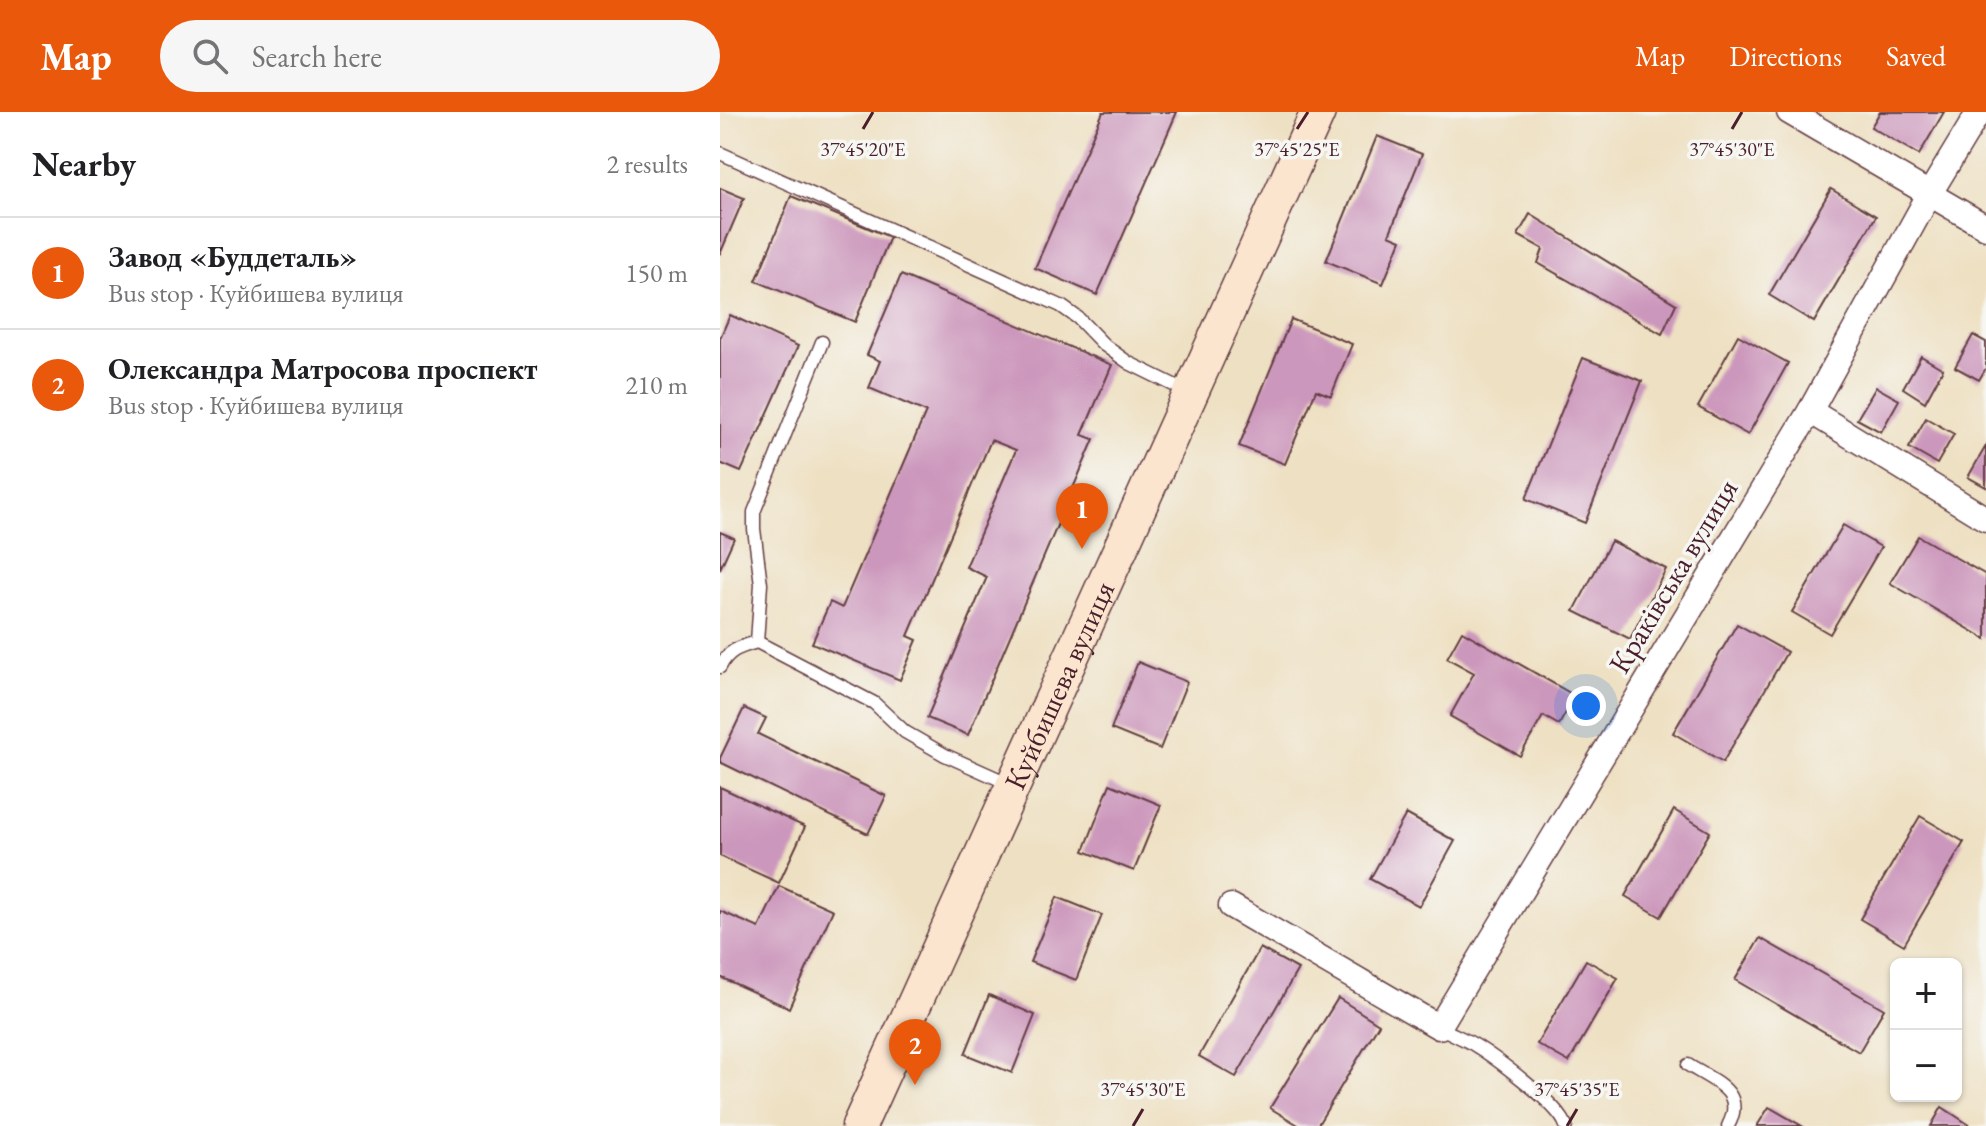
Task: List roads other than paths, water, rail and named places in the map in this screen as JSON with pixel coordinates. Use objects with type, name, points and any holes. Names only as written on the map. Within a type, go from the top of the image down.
[{"type":"main road","name":"Куйбишева вулиця","points":[[859,1126],[1318,112]]},
{"type":"street","points":[[1789,112],[1822,120],[1986,227]]},
{"type":"street","name":"Краківська вулиця","points":[[1439,1027],[1810,411],[1930,193],[1979,112]]},
{"type":"street","points":[[1810,411],[1986,519]]},
{"type":"street","points":[[1231,906],[1439,1027]]},
{"type":"lane","points":[[720,153],[1061,306],[1129,363],[1191,393]]},
{"type":"lane","points":[[757,642],[761,584],[754,512],[822,342]]},
{"type":"lane","points":[[720,667],[735,648],[757,642],[874,703],[905,732],[945,755],[1013,785]]},
{"type":"lane","points":[[1439,1027],[1474,1044],[1508,1068],[1551,1107],[1566,1126]]},
{"type":"lane","points":[[1688,1065],[1726,1089],[1733,1097],[1735,1106],[1728,1126]]},
{"type":"place","name":"Завод «Буддеталь»","points":[[1082,549]]},
{"type":"place","name":"Олександра Матросова проспект","points":[[915,1085]]}]
